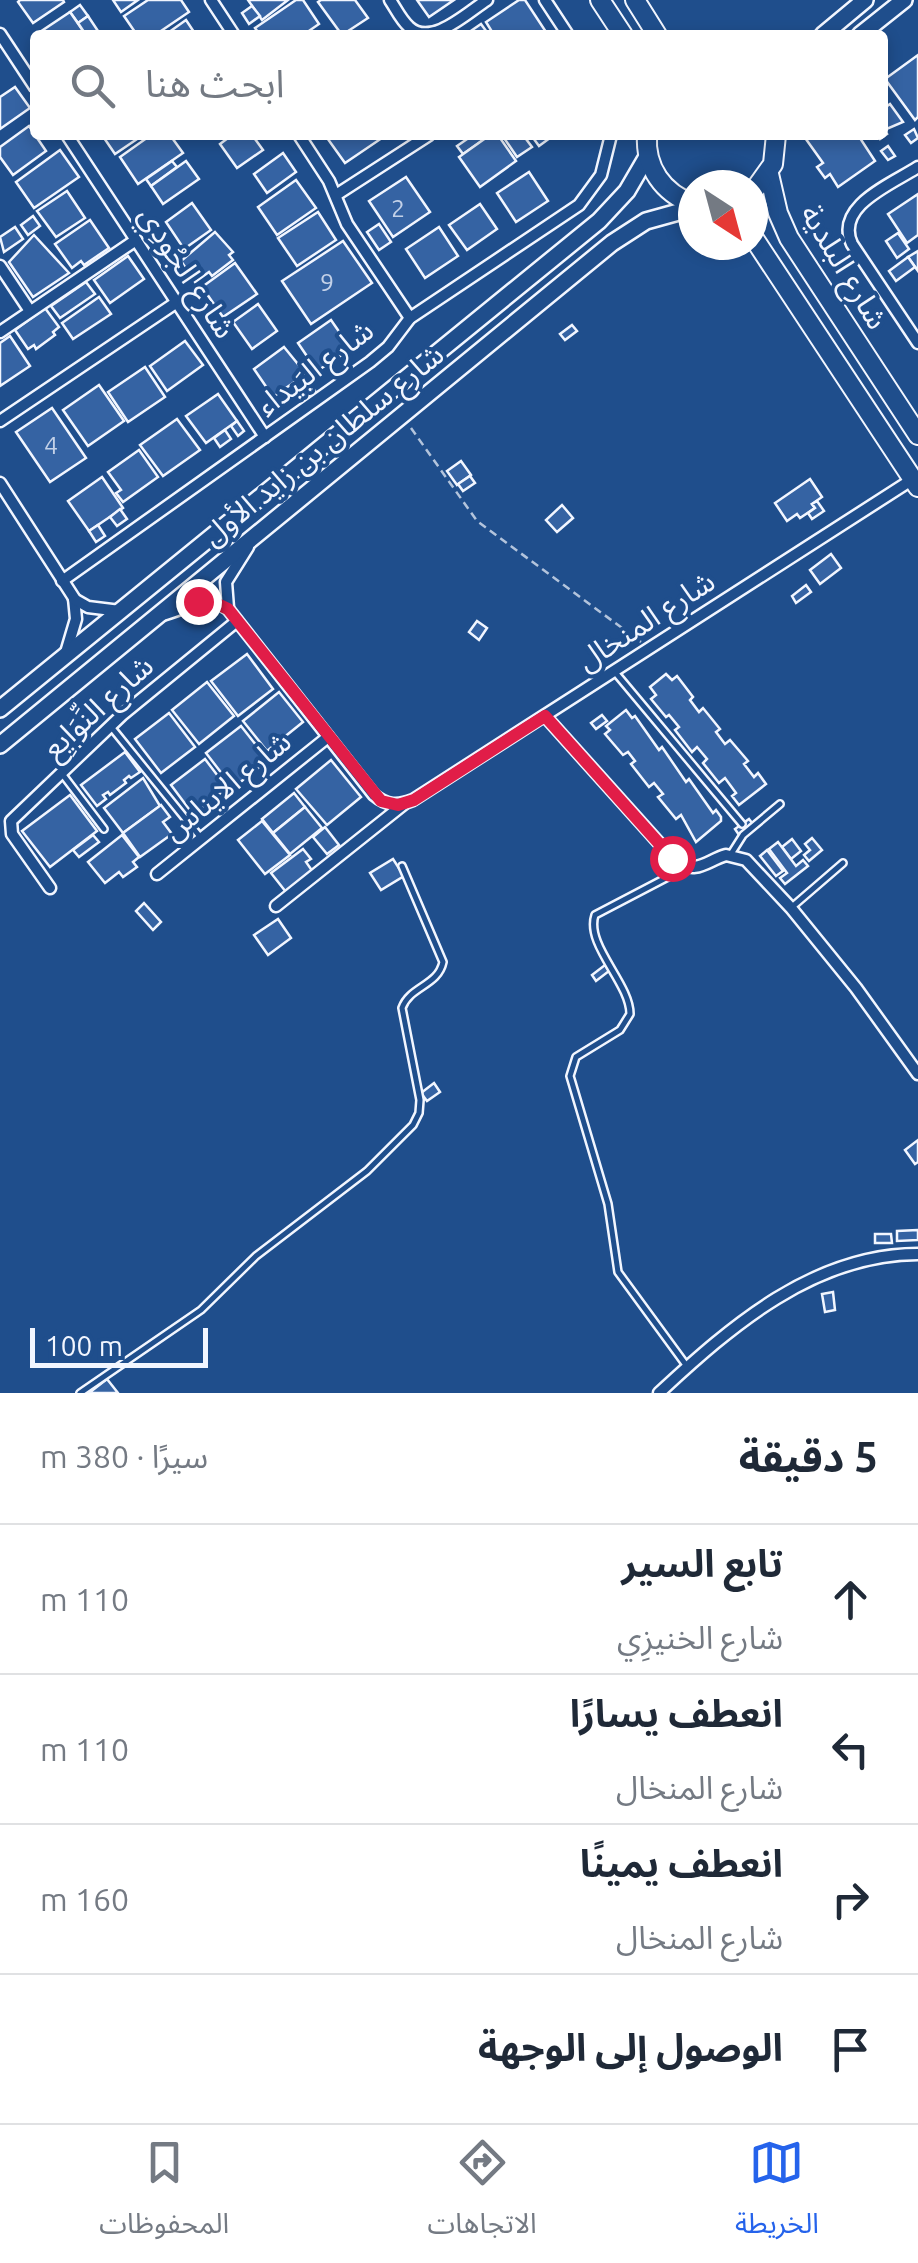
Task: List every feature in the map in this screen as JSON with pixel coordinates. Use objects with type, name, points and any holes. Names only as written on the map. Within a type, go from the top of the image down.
[{"type":"main road","points":[[600,0],[620,30]]},
{"type":"main road","points":[[635,0],[654,30]]},
{"type":"main road","points":[[829,30],[865,0]]},
{"type":"main road","points":[[866,30],[904,0]]},
{"type":"main road","points":[[647,140],[652,168],[666,189],[678,197]]},
{"type":"main road","points":[[769,174],[776,140]]},
{"type":"main road","name":"شارع سلطان بن زايد الأول","points":[[0,709],[599,221],[627,191],[648,155]]},
{"type":"main road","name":"شارع البلدية","points":[[769,174],[778,213],[789,238],[918,434]]},
{"type":"main road","name":"شارع سلطان بن زايد الأول","points":[[0,745],[623,235],[678,210]]},
{"type":"main road","name":"شارع البلدية","points":[[768,260],[916,483]]},
{"type":"street","points":[[211,0],[231,30]]},
{"type":"street","points":[[390,0],[408,26],[418,30]]},
{"type":"street","points":[[440,30],[487,0]]},
{"type":"street","points":[[545,0],[565,30]]},
{"type":"street","points":[[2,42],[30,80]]},
{"type":"street","name":"شارع الجُودِي","points":[[69,140],[265,436]]},
{"type":"street","points":[[302,140],[336,195],[346,224],[410,318]]},
{"type":"street","points":[[336,195],[422,140]]},
{"type":"street","name":"شارع البَيداء","points":[[62,580],[379,355],[410,318],[580,204],[601,175],[610,140]]},
{"type":"street","points":[[918,167],[862,204],[852,214],[847,231],[918,342]]},
{"type":"street","points":[[0,332],[136,240]]},
{"type":"street","points":[[0,266],[30,311]]},
{"type":"street","points":[[0,421],[177,302]]},
{"type":"street","name":"شارع المنخال","points":[[276,906],[405,804],[916,483]]},
{"type":"street","points":[[0,484],[74,598],[94,609],[120,611]]},
{"type":"street","points":[[228,609],[226,582],[252,539]]},
{"type":"street","points":[[65,656],[76,618],[74,598]]},
{"type":"street","points":[[158,615],[204,600],[228,609],[381,801],[405,804]]},
{"type":"street","name":"شارع النِّوَايِع","points":[[50,888],[12,834],[10,825],[110,727],[237,621]]},
{"type":"street","points":[[545,716],[672,858],[686,867],[705,866],[731,854],[746,860],[856,988],[918,1074]]},
{"type":"street","name":"شارع الايناس","points":[[157,874],[328,737]]},
{"type":"street","points":[[659,1393],[756,1312],[803,1282],[860,1262],[918,1254]]},
{"type":"lane","points":[[614,671],[745,828]]},
{"type":"lane","points":[[110,727],[201,838]]},
{"type":"lane","points":[[61,772],[104,829]]},
{"type":"lane","points":[[731,854],[745,828],[780,804]]},
{"type":"lane","points":[[791,908],[843,864]]},
{"type":"lane","points":[[80,1393],[201,1310],[266,1248],[367,1171],[416,1119],[420,1100],[402,1008],[410,994],[438,976],[443,962],[402,866]]},
{"type":"lane","points":[[686,867],[601,910],[593,919],[593,929],[627,997],[630,1014],[620,1030],[576,1058],[570,1076],[608,1204],[618,1272],[688,1367]]},
{"type":"path","points":[[402,416],[477,521],[650,648]]},
{"type":"building","points":[[20,0],[63,0],[64,2],[33,23]]},
{"type":"building","points":[[113,0],[138,0],[121,12]]},
{"type":"building","points":[[148,0],[181,0],[189,12],[162,30],[134,30],[124,16]]},
{"type":"building","points":[[248,0],[288,0],[262,20]]},
{"type":"building","points":[[296,0],[303,0],[319,24],[310,30],[255,28]]},
{"type":"building","points":[[355,0],[368,18],[350,30],[338,30],[318,2]]},
{"type":"building","points":[[417,0],[454,0],[429,17]]},
{"type":"building","points":[[525,0],[545,30],[491,30],[486,22]]},
{"type":"building","points":[[80,5],[88,16],[78,23],[70,12]]},
{"type":"building","points":[[252,6],[260,16],[249,24],[242,13]]},
{"type":"building","points":[[70,12],[83,30],[43,30]]},
{"type":"building","points":[[88,16],[97,30],[83,30],[78,23]]},
{"type":"building","points":[[186,20],[193,30],[172,30]]},
{"type":"building","points":[[918,55],[915,120],[888,83],[888,77]]},
{"type":"building","points":[[15,87],[30,108],[0,129],[0,97]]},
{"type":"building","points":[[888,105],[903,122],[888,128]]},
{"type":"building","points":[[29,126],[30,140],[39,140],[46,151],[13,175],[0,157],[0,147]]},
{"type":"building","points":[[914,129],[918,138],[911,143],[905,135]]},
{"type":"building","points":[[105,140],[136,140],[115,154]]},
{"type":"building","points":[[144,140],[174,140],[183,153],[138,184],[120,157]]},
{"type":"building","points":[[225,140],[256,140],[263,150],[237,168],[220,144]]},
{"type":"building","points":[[329,140],[379,140],[345,163]]},
{"type":"building","points":[[466,140],[483,140],[463,154],[457,146]]},
{"type":"building","points":[[483,140],[501,140],[516,161],[480,187],[459,157]]},
{"type":"building","points":[[505,140],[527,140],[532,147],[517,157]]},
{"type":"building","points":[[807,140],[861,140],[875,161],[838,187],[830,174],[825,178],[817,167],[823,163]]},
{"type":"building","points":[[888,146],[895,156],[888,160],[881,151]]},
{"type":"building","points":[[60,150],[79,177],[34,208],[16,182]]},
{"type":"building","points":[[283,153],[296,172],[267,193],[254,174]]},
{"type":"building","points":[[172,161],[177,167],[151,186],[146,179]]},
{"type":"building","points":[[186,161],[199,179],[163,204],[151,186]]},
{"type":"building","points":[[529,172],[548,201],[516,222],[497,193]]},
{"type":"building","points":[[406,177],[430,212],[393,237],[369,201]]},
{"type":"building","points":[[296,180],[316,208],[277,235],[258,207]]},
{"type":"building","points":[[67,191],[85,218],[56,237],[37,211]]},
{"type":"building","points":[[918,194],[918,235],[907,243],[888,214]]},
{"type":"building","points":[[192,203],[211,230],[184,249],[166,222]]},
{"type":"building","points":[[480,204],[497,229],[467,250],[449,225]]},
{"type":"building","points":[[318,212],[336,240],[297,266],[278,238]]},
{"type":"building","points":[[33,216],[40,226],[28,235],[21,225]]},
{"type":"building","points":[[90,220],[109,248],[84,265],[81,261],[72,268],[55,244]]},
{"type":"building","points":[[379,224],[391,242],[379,250],[367,232]]},
{"type":"building","points":[[15,227],[23,239],[4,252],[0,237]]},
{"type":"building","points":[[439,227],[458,256],[425,278],[406,249]]},
{"type":"building","points":[[215,232],[233,252],[229,255],[233,260],[212,276],[209,272],[195,282],[181,261]]},
{"type":"building","points":[[898,233],[909,249],[897,258],[886,241]]},
{"type":"building","points":[[34,235],[69,273],[33,297],[9,262]]},
{"type":"building","points":[[343,241],[372,283],[311,324],[282,281]]},
{"type":"building","points":[[918,251],[918,271],[908,257]]},
{"type":"building","points":[[128,256],[144,279],[110,303],[94,280]]},
{"type":"building","points":[[908,257],[915,267],[896,281],[889,271]]},
{"type":"building","points":[[235,263],[257,294],[223,317],[202,287]]},
{"type":"building","points":[[86,282],[95,294],[60,318],[51,306]]},
{"type":"building","points":[[99,297],[111,314],[73,339],[62,323]]},
{"type":"building","points":[[258,304],[277,331],[252,349],[233,322]]},
{"type":"building","points":[[45,308],[59,327],[53,332],[55,335],[36,349],[34,345],[28,349],[15,330]]},
{"type":"building","points":[[331,320],[351,349],[317,371],[298,343]]},
{"type":"building","points":[[572,325],[577,331],[565,340],[560,334]]},
{"type":"building","points":[[10,336],[30,366],[0,386],[0,343]]},
{"type":"building","points":[[185,341],[203,365],[167,391],[150,366]]},
{"type":"building","points":[[284,347],[306,374],[270,399],[254,369]]},
{"type":"building","points":[[145,367],[165,397],[128,422],[108,392]]},
{"type":"building","points":[[99,385],[124,421],[88,446],[63,410]]},
{"type":"building","points":[[311,385],[315,391],[302,400],[298,394]]},
{"type":"building","points":[[218,394],[237,421],[206,443],[186,416]]},
{"type":"building","points":[[52,408],[86,458],[50,482],[16,432]]},
{"type":"building","points":[[177,419],[200,450],[163,476],[140,445]]},
{"type":"building","points":[[237,421],[244,431],[238,436],[231,426]]},
{"type":"building","points":[[225,430],[231,439],[220,447],[214,438]]},
{"type":"building","points":[[139,450],[158,477],[123,502],[116,493],[121,490],[108,472]]},
{"type":"building","points":[[461,461],[471,475],[457,485],[447,471]]},
{"type":"building","points":[[470,476],[475,483],[463,491],[458,484]]},
{"type":"building","points":[[102,477],[123,508],[89,531],[68,501]]},
{"type":"building","points":[[810,479],[822,497],[812,504],[815,508],[787,521],[775,503]]},
{"type":"building","points":[[817,501],[824,511],[812,519],[808,513]]},
{"type":"building","points":[[562,505],[573,518],[557,532],[546,520]]},
{"type":"building","points":[[120,509],[127,519],[117,526],[110,517]]},
{"type":"building","points":[[98,525],[105,536],[96,542],[89,531]]},
{"type":"building","points":[[831,554],[841,568],[820,584],[810,570]]},
{"type":"building","points":[[806,585],[811,592],[796,603],[792,596]]},
{"type":"building","points":[[477,621],[487,628],[479,640],[469,632]]},
{"type":"building","points":[[247,654],[273,689],[238,716],[211,681]]},
{"type":"building","points":[[666,674],[672,680],[677,676],[699,712],[703,708],[720,729],[716,732],[725,744],[730,740],[748,761],[744,764],[754,777],[758,773],[766,784],[739,805],[725,778],[719,783],[703,763],[707,759],[697,747],[692,752],[675,730],[679,727],[651,699],[656,695],[650,687]]},
{"type":"building","points":[[207,682],[234,716],[199,744],[172,710]]},
{"type":"building","points":[[279,692],[303,722],[267,751],[243,721]]},
{"type":"building","points":[[626,710],[632,718],[635,716],[659,750],[662,747],[713,813],[716,810],[721,817],[696,842],[681,815],[676,819],[658,797],[663,794],[654,783],[649,787],[631,764],[635,761],[628,752],[623,755],[605,734],[610,730],[606,726]]},
{"type":"building","points":[[169,713],[195,747],[161,773],[135,739]]},
{"type":"building","points":[[602,715],[607,721],[596,729],[591,723]]},
{"type":"building","points":[[241,726],[268,760],[233,788],[206,753]]},
{"type":"building","points":[[125,752],[140,772],[129,776],[110,795],[103,795],[106,799],[97,806],[81,785]]},
{"type":"building","points":[[205,759],[227,788],[201,808],[206,814],[198,821],[171,785]]},
{"type":"building","points":[[331,760],[361,797],[327,825],[296,789]]},
{"type":"building","points":[[143,778],[160,806],[123,833],[104,808]]},
{"type":"building","points":[[294,793],[305,807],[273,833],[262,819]]},
{"type":"building","points":[[70,795],[97,831],[50,867],[22,831]]},
{"type":"building","points":[[161,805],[170,817],[163,822],[172,834],[140,857],[123,833]]},
{"type":"building","points":[[305,807],[322,828],[290,854],[273,833]]},
{"type":"building","points":[[749,819],[753,824],[739,835],[735,829]]},
{"type":"building","points":[[262,821],[290,855],[265,874],[238,840]]},
{"type":"building","points":[[325,827],[339,845],[327,854],[313,837]]},
{"type":"building","points":[[93,835],[99,842],[79,857],[73,850]]},
{"type":"building","points":[[122,835],[139,857],[133,862],[137,867],[123,877],[119,872],[105,883],[88,862]]},
{"type":"building","points":[[812,838],[822,850],[809,861],[804,855],[810,850],[805,844]]},
{"type":"building","points":[[792,839],[801,851],[791,859],[782,847]]},
{"type":"building","points":[[778,842],[796,866],[803,860],[808,866],[785,884],[780,878],[787,873],[769,849]]},
{"type":"building","points":[[303,849],[311,859],[306,862],[313,872],[286,892],[271,873]]},
{"type":"building","points":[[767,850],[783,871],[776,876],[760,856]]},
{"type":"building","points":[[393,859],[404,876],[381,890],[370,873]]},
{"type":"building","points":[[144,903],[161,922],[153,930],[136,911]]},
{"type":"building","points":[[278,919],[291,938],[268,955],[254,935]]},
{"type":"building","points":[[605,965],[609,971],[596,981],[592,975]]},
{"type":"building","points":[[434,1083],[440,1092],[427,1101],[421,1093]]},
{"type":"building","points":[[918,1140],[918,1162],[915,1164],[905,1150]]},
{"type":"building","points":[[918,1230],[918,1240],[897,1241],[897,1231]]},
{"type":"building","points":[[875,1234],[891,1234],[892,1243],[875,1243]]},
{"type":"building","points":[[833,1292],[835,1310],[825,1312],[822,1294]]},
{"type":"building","points":[[107,1379],[118,1393],[89,1393]]},
{"type":"route","points":[[198,601],[211,601],[228,609],[381,801],[398,805],[414,800],[545,716],[672,858]]}]
